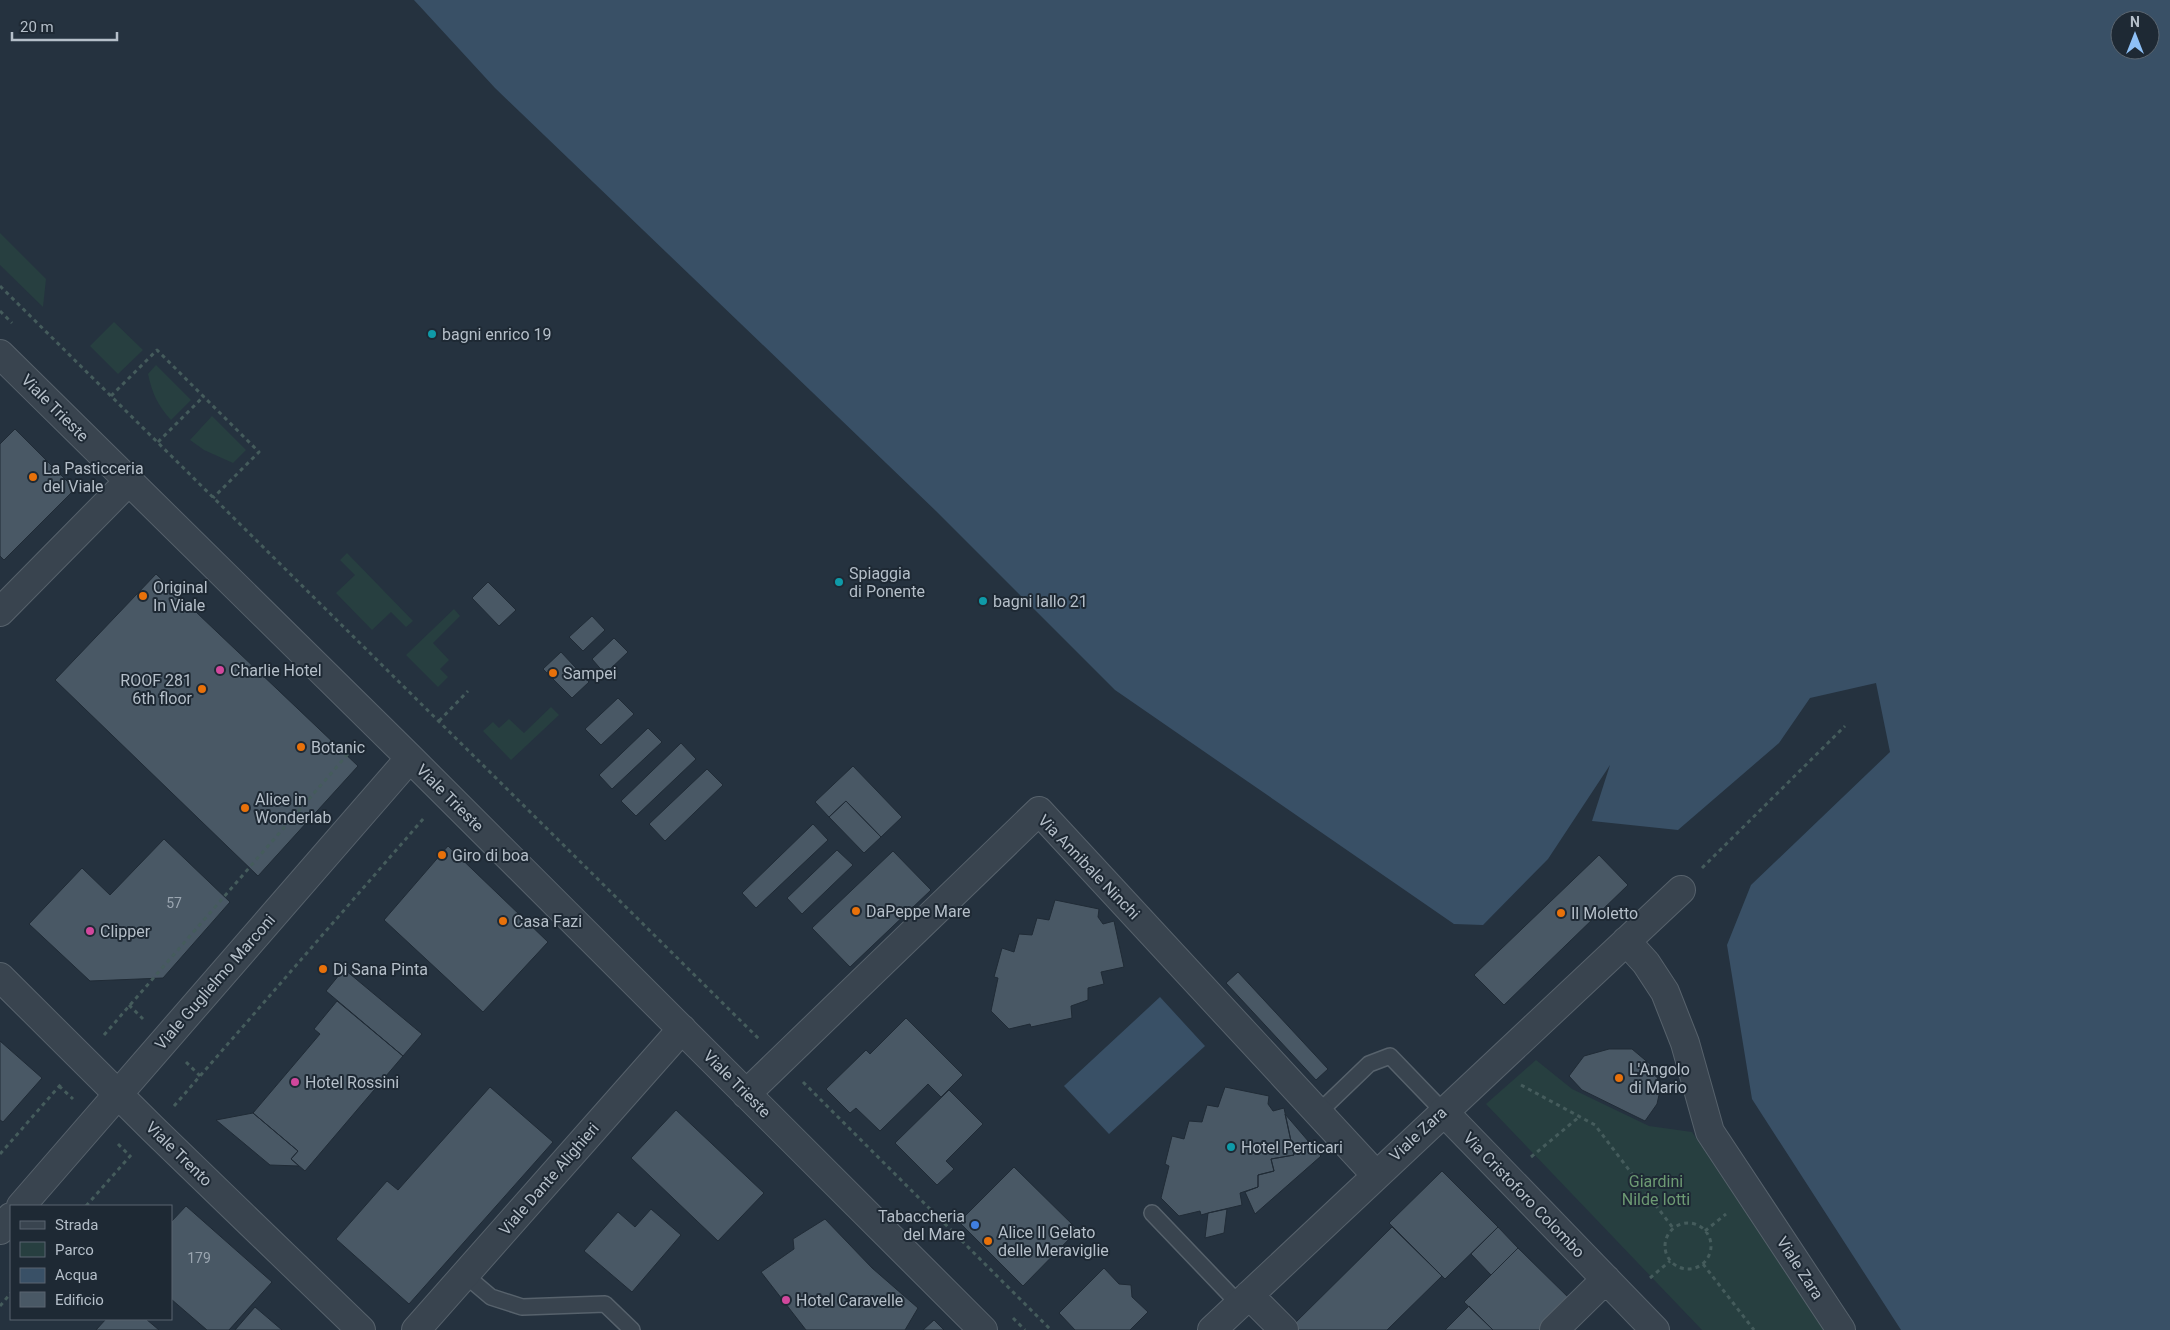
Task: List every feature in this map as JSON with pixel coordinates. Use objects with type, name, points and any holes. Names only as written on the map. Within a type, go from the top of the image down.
[{"type":"street","name":"Viale Trieste","points":[[0,354],[410,758],[983,1330]]},
{"type":"street","points":[[0,612],[129,482]]},
{"type":"street","name":"Viale Guglielmo Marconi","points":[[22,1205],[410,758]]},
{"type":"street","name":"Via Annibale Ninchi","points":[[746,1094],[1039,811],[1375,1174]]},
{"type":"street","name":"Viale Zara","points":[[1212,1330],[1375,1174],[1681,890]]},
{"type":"street","name":"Viale Zara","points":[[1626,940],[1646,963],[1665,992],[1685,1043],[1710,1132],[1841,1330]]},
{"type":"street","name":"Viale Trento","points":[[0,976],[154,1130],[360,1330]]},
{"type":"street","name":"Viale Dante Alighieri","points":[[416,1330],[682,1029]]},
{"type":"street","name":"Via Cristoforo Colombo","points":[[1443,1111],[1655,1330]]},
{"type":"street","points":[[0,1230],[10,1218]]},
{"type":"street","points":[[1554,1330],[1606,1279]]},
{"type":"street","points":[[1244,1299],[1284,1330]]},
{"type":"lane","points":[[1318,1113],[1370,1064],[1390,1056],[1443,1111]]},
{"type":"lane","points":[[1152,1214],[1244,1299]]},
{"type":"lane","points":[[465,1275],[491,1298],[522,1307],[606,1304],[632,1330]]},
{"type":"path","points":[[0,286],[1051,1330]]},
{"type":"path","points":[[111,396],[157,350],[204,396],[259,452],[213,498]]},
{"type":"path","points":[[158,442],[204,396]]},
{"type":"path","points":[[439,721],[468,692]]},
{"type":"path","points":[[1681,890],[1845,726]]},
{"type":"path","points":[[0,1154],[357,744]]},
{"type":"path","points":[[87,1205],[428,814]]},
{"type":"path","points":[[1490,1068],[1595,1125],[1673,1228]]},
{"type":"path","points":[[1526,1161],[1579,1117]]},
{"type":"path","points":[[1690,1223],[1705,1231],[1710,1238],[1711,1248],[1703,1264],[1686,1269],[1678,1267],[1670,1261],[1665,1244],[1673,1228],[1690,1223]]},
{"type":"path","points":[[1642,1284],[1670,1261]]},
{"type":"path","points":[[1703,1264],[1754,1330]]},
{"type":"path","points":[[0,1306],[10,1294]]},
{"type":"green space","points":[[0,233],[46,279],[43,307],[0,265]]},
{"type":"green space","points":[[114,322],[143,350],[118,374],[90,346]]},
{"type":"green space","points":[[156,365],[191,400],[171,420],[159,404],[148,374]]},
{"type":"green space","points":[[212,416],[246,450],[233,463],[204,450],[190,440]]},
{"type":"green space","points":[[347,553],[413,621],[406,627],[391,612],[372,630],[336,593],[355,575],[340,560]]},
{"type":"green space","points":[[454,609],[460,616],[433,643],[449,660],[440,669],[448,677],[438,687],[406,655]]},
{"type":"green space","points":[[551,707],[559,715],[511,760],[483,731],[493,722],[499,728],[509,719],[524,733]]},
{"type":"green space","name":"Giardini Nilde Iotti","points":[[1536,1060],[1572,1089],[1649,1126],[1692,1132],[1825,1330],[1702,1330],[1486,1104]]},
{"type":"water","points":[[414,0],[2170,0],[2170,1330],[1901,1330],[1752,1099],[1727,945],[1751,885],[1890,752],[1876,683],[1810,698],[1779,743],[1678,830],[1592,821],[1610,765],[1548,859],[1483,925],[1454,924],[1115,690],[936,511],[495,88]]},
{"type":"water","points":[[1160,997],[1205,1046],[1109,1134],[1064,1086]]},
{"type":"building","points":[[15,429],[75,489],[4,560],[0,556],[0,444]]},
{"type":"building","points":[[156,574],[358,766],[258,876],[55,680]]},
{"type":"building","points":[[488,582],[516,610],[499,626],[472,598]]},
{"type":"building","points":[[592,616],[605,630],[583,651],[569,637]]},
{"type":"building","points":[[614,638],[628,652],[605,674],[592,659]]},
{"type":"building","points":[[561,652],[589,682],[572,698],[543,669]]},
{"type":"building","points":[[618,698],[634,714],[601,745],[585,729]]},
{"type":"building","points":[[648,728],[662,742],[612,789],[599,775]]},
{"type":"building","points":[[681,743],[696,759],[636,816],[621,801]]},
{"type":"building","points":[[853,766],[902,817],[881,837],[846,801],[829,817],[815,802]]},
{"type":"building","points":[[707,769],[723,785],[665,841],[649,824]]},
{"type":"building","points":[[846,801],[881,837],[864,853],[829,817]]},
{"type":"building","points":[[813,824],[828,840],[756,908],[742,893]]},
{"type":"building","points":[[164,839],[230,902],[163,978],[90,981],[29,924],[82,868],[110,895]]},
{"type":"building","points":[[448,846],[548,942],[483,1012],[384,920]]},
{"type":"building","points":[[837,850],[853,865],[802,914],[787,898]]},
{"type":"building","points":[[893,851],[931,890],[850,967],[812,928]]},
{"type":"building","points":[[1599,855],[1628,885],[1504,1005],[1474,975]]},
{"type":"building","points":[[1055,900],[1099,909],[1098,917],[1103,924],[1114,921],[1124,967],[1101,972],[1104,984],[1088,988],[1088,1000],[1071,1006],[1072,1018],[1031,1027],[1030,1024],[1009,1029],[991,1011],[998,978],[994,977],[1002,948],[1014,952],[1019,934],[1032,935],[1037,918],[1049,920]]},
{"type":"building","points":[[344,969],[422,1034],[403,1056],[326,991]]},
{"type":"building","points":[[1238,972],[1328,1069],[1316,1080],[1226,983]]},
{"type":"building","points":[[337,1001],[403,1056],[305,1171],[291,1159],[298,1151],[253,1113],[320,1034],[314,1029]]},
{"type":"building","points":[[906,1018],[963,1075],[941,1097],[928,1084],[880,1131],[856,1108],[850,1113],[826,1089],[866,1050],[870,1054]]},
{"type":"building","points":[[0,1041],[42,1078],[3,1122],[0,1120]]},
{"type":"building","points":[[1609,1049],[1632,1049],[1651,1065],[1661,1086],[1657,1104],[1645,1121],[1582,1090],[1569,1076],[1584,1056]]},
{"type":"building","points":[[490,1087],[553,1142],[409,1304],[336,1239],[387,1181],[398,1190]]},
{"type":"building","name":"Hotel Perticari","points":[[1225,1087],[1269,1096],[1268,1104],[1273,1111],[1284,1108],[1294,1155],[1271,1159],[1274,1171],[1258,1175],[1258,1187],[1240,1193],[1242,1205],[1201,1215],[1200,1211],[1179,1216],[1161,1198],[1169,1166],[1165,1164],[1172,1136],[1184,1139],[1189,1121],[1202,1122],[1207,1105],[1218,1107]]},
{"type":"building","points":[[949,1090],[983,1124],[946,1161],[954,1169],[937,1185],[895,1143]]},
{"type":"building","points":[[676,1110],[764,1193],[718,1241],[631,1158]]},
{"type":"building","points":[[253,1113],[298,1151],[291,1159],[299,1166],[270,1165],[216,1120]]},
{"type":"building","points":[[1285,1114],[1321,1156],[1255,1214],[1245,1192],[1258,1187],[1258,1175],[1274,1171],[1271,1159],[1294,1155]]},
{"type":"building","points":[[1014,1167],[1078,1230],[1023,1286],[959,1222]]},
{"type":"building","points":[[1442,1171],[1498,1227],[1445,1279],[1389,1223]]},
{"type":"building","points":[[186,1206],[272,1282],[229,1330],[207,1330],[172,1300],[172,1221]]},
{"type":"building","points":[[651,1209],[681,1235],[632,1292],[584,1251],[618,1212],[635,1227]]},
{"type":"building","points":[[1227,1209],[1224,1233],[1205,1238],[1208,1213]]},
{"type":"building","points":[[825,1219],[872,1268],[918,1308],[905,1330],[806,1330],[761,1272],[794,1249],[793,1239]]},
{"type":"building","points":[[1392,1227],[1442,1276],[1387,1330],[1296,1330],[1292,1326]]},
{"type":"building","points":[[1498,1227],[1518,1248],[1491,1275],[1471,1254]]},
{"type":"building","points":[[1518,1248],[1574,1303],[1547,1330],[1493,1330],[1464,1302]]},
{"type":"building","points":[[1104,1268],[1119,1284],[1131,1285],[1132,1297],[1148,1312],[1130,1330],[1075,1330],[1059,1313]]},
{"type":"building","points":[[1469,1306],[1493,1330],[1445,1330]]},
{"type":"building","points":[[255,1307],[282,1330],[235,1330]]},
{"type":"building","points":[[105,1320],[147,1320],[159,1330],[96,1330]]},
{"type":"building","points":[[934,1320],[944,1330],[923,1330]]},
{"type":"place","name":"bagni enrico 19","points":[[432,334]]},
{"type":"place","name":"La Pasticceria del Viale","points":[[33,477]]},
{"type":"place","name":"Spiaggia di Ponente","points":[[839,582]]},
{"type":"place","name":"Original In Viale","points":[[143,596]]},
{"type":"place","name":"bagni lallo 21","points":[[983,601]]},
{"type":"place","name":"Charlie Hotel","points":[[220,670]]},
{"type":"place","name":"Sampei","points":[[553,673]]},
{"type":"place","name":"ROOF 281 6th floor","points":[[202,689]]},
{"type":"place","name":"Botanic","points":[[301,747]]},
{"type":"place","name":"Alice in Wonderlab","points":[[245,808]]},
{"type":"place","name":"Giro di boa","points":[[442,855]]},
{"type":"place","name":"DaPeppe Mare","points":[[856,911]]},
{"type":"place","name":"Il Moletto","points":[[1561,913]]},
{"type":"place","name":"Casa Fazi","points":[[503,921]]},
{"type":"place","name":"Clipper","points":[[90,931]]},
{"type":"place","name":"Di Sana Pinta","points":[[323,969]]},
{"type":"place","name":"L'Angolo di Mario","points":[[1619,1078]]},
{"type":"place","name":"Hotel Rossini","points":[[295,1082]]},
{"type":"place","name":"Hotel Perticari","points":[[1231,1147]]},
{"type":"place","name":"Tabaccheria del Mare","points":[[975,1225]]},
{"type":"place","name":"Alice Il Gelato delle Meraviglie","points":[[988,1241]]},
{"type":"place","name":"Hotel Caravelle","points":[[786,1300]]}]
